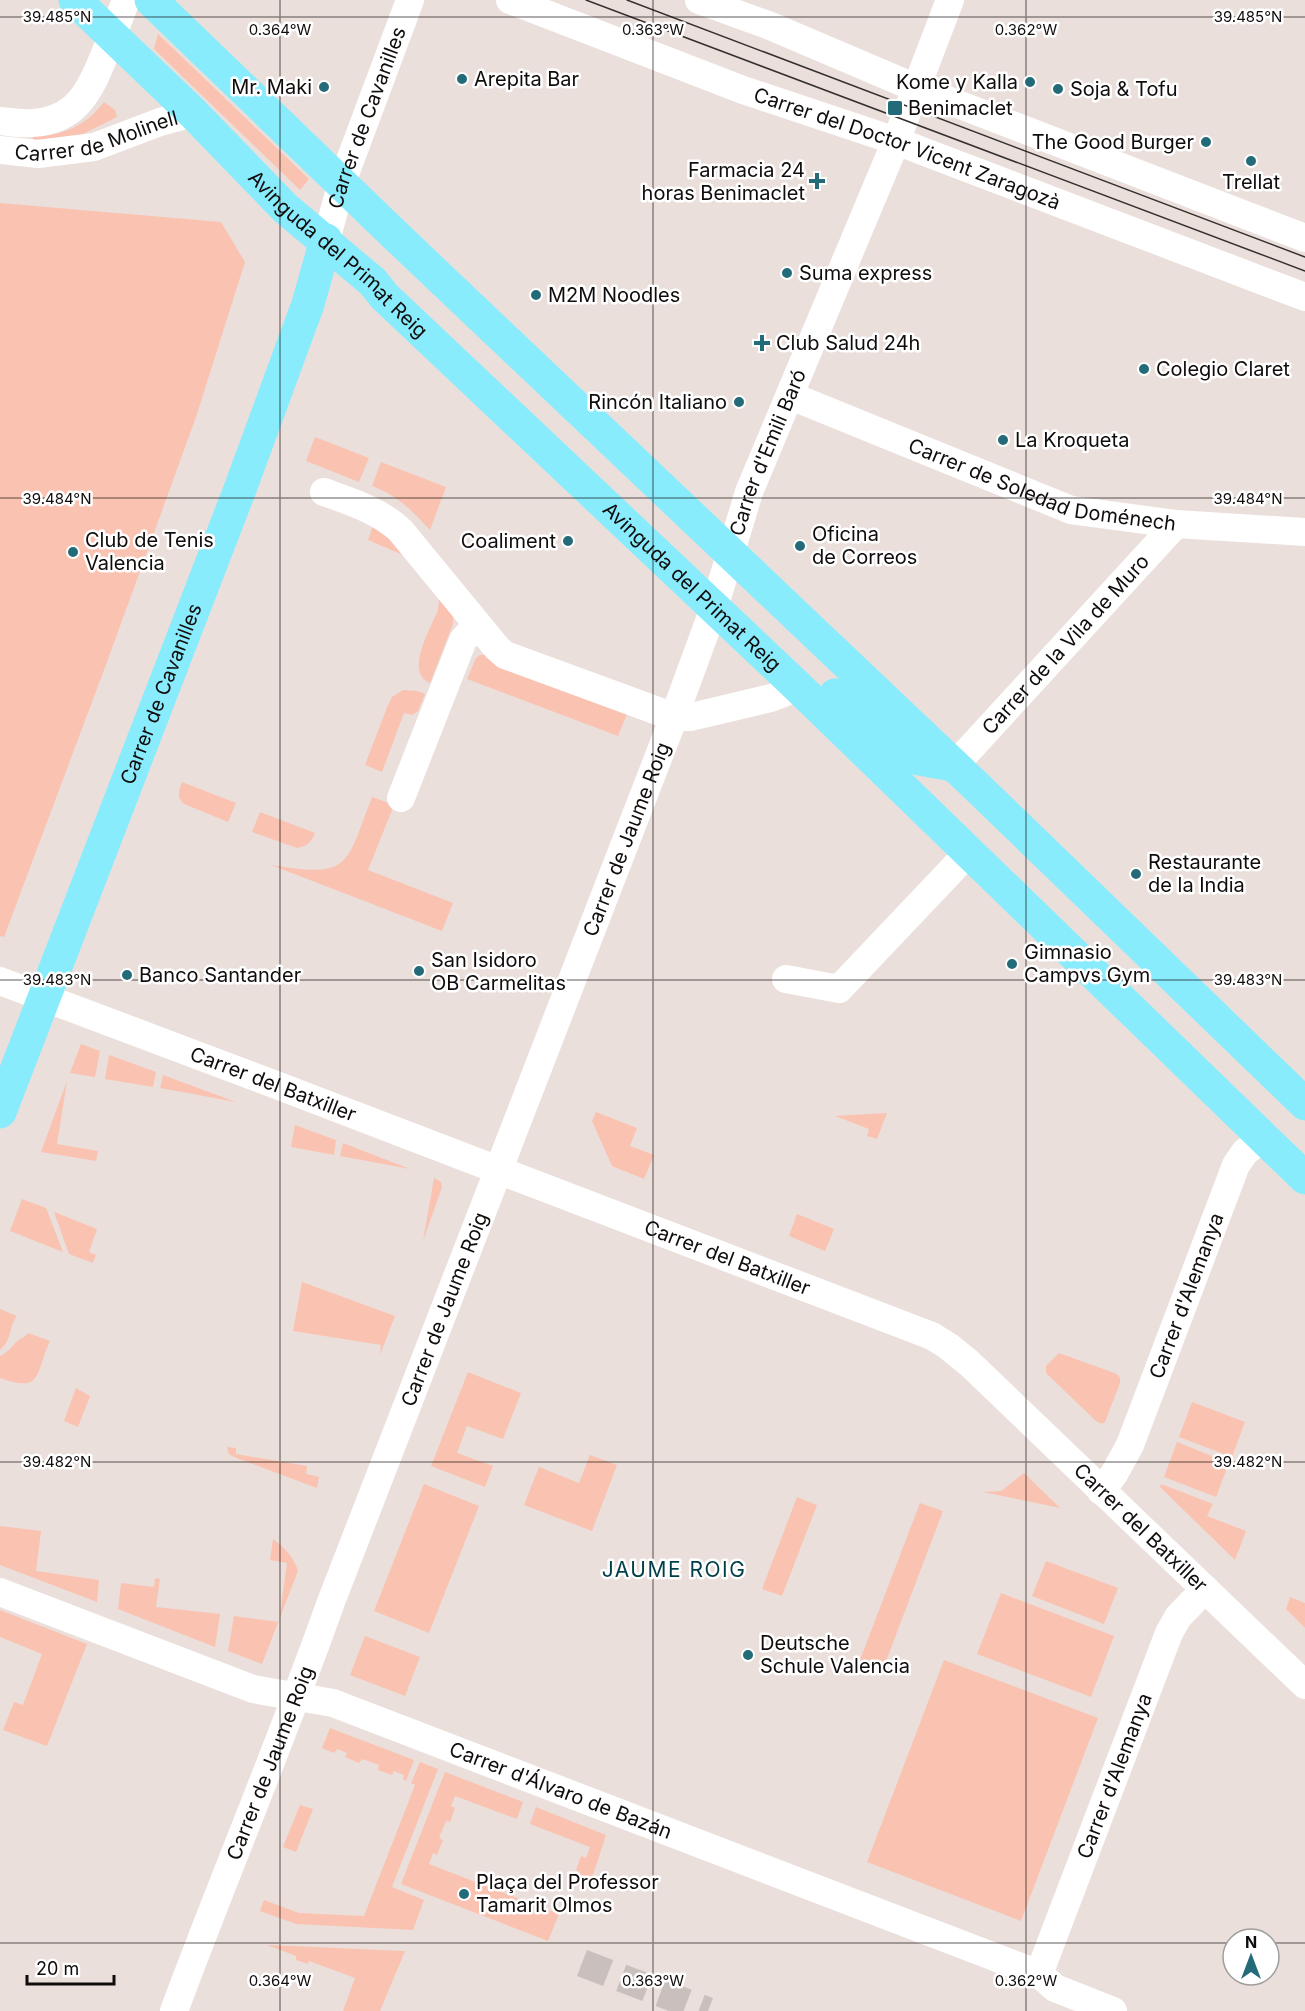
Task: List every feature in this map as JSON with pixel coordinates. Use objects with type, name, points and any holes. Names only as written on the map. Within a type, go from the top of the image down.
[{"type":"main road","name":"Avinguda del Primat Reig","points":[[75,0],[193,113],[285,208],[326,240],[373,282],[384,296],[795,684],[1305,1178]]},
{"type":"main road","points":[[151,0],[1305,1104]]},
{"type":"main road","name":"Carrer de Cavanilles","points":[[0,1112],[240,489],[308,304],[326,240]]},
{"type":"main road","points":[[795,684],[813,684],[828,689],[902,753],[954,766]]},
{"type":"street","name":"Carrer de Molinell","points":[[0,121],[32,123],[49,120],[65,114],[86,95],[96,78],[126,0]]},
{"type":"street","name":"Carrer de Cavanilles","points":[[326,240],[342,182],[410,0]]},
{"type":"street","name":"Carrer del Doctor Vicent Zaragozà","points":[[510,0],[743,90],[896,141],[1305,297]]},
{"type":"street","points":[[699,0],[768,25],[916,88],[1305,238]]},
{"type":"street","name":"Carrer d'Emili Baró","points":[[714,608],[749,492],[896,141],[950,0]]},
{"type":"street","name":"Carrer de Molinell","points":[[0,150],[38,154],[94,147],[160,122],[193,113]]},
{"type":"street","name":"Carrer de Soledad Doménech","points":[[791,396],[1071,510],[1176,524],[1305,532]]},
{"type":"street","points":[[324,492],[370,509],[394,525],[477,625],[505,654],[674,717],[691,717],[771,698],[784,693],[795,684]]},
{"type":"street","name":"Carrer de la Vila de Muro","points":[[954,766],[1176,524]]},
{"type":"street","name":"Carrer de Jaume Roig","points":[[174,2011],[297,1698],[714,608]]},
{"type":"street","points":[[401,798],[463,640],[477,625]]},
{"type":"street","points":[[786,979],[839,989],[969,852]]},
{"type":"street","name":"Carrer del Batxiller","points":[[0,981],[932,1336],[969,1363],[1305,1685]]},
{"type":"street","name":"Carrer d'Alemanya","points":[[1101,1491],[1114,1474],[1130,1445],[1236,1164],[1245,1152],[1264,1137]]},
{"type":"street","name":"Carrer d'Alemanya","points":[[1039,1974],[1169,1633],[1178,1617],[1205,1589]]},
{"type":"street","name":"Carrer d'Álvaro de Bazán","points":[[0,1592],[254,1689],[333,1703],[1039,1974],[1055,1988],[1099,2008]]},
{"type":"shaded area","points":[[158,34],[309,179],[300,190],[154,49]]},
{"type":"shaded area","points":[[104,102],[115,110],[117,117],[73,139],[32,146],[33,136],[54,134],[73,128],[89,117]]},
{"type":"shaded area","name":"Club de Tenis Valencia","points":[[0,203],[221,222],[245,262],[196,417],[4,937],[0,936]]},
{"type":"shaded area","points":[[315,437],[369,458],[359,482],[306,461]]},
{"type":"shaded area","points":[[381,462],[446,487],[430,530],[397,499],[372,486]]},
{"type":"shaded area","points":[[374,523],[380,526],[403,555],[368,540]]},
{"type":"shaded area","points":[[437,593],[453,616],[453,624],[430,683],[419,669],[419,660],[438,610]]},
{"type":"shaded area","points":[[486,655],[629,709],[618,736],[467,679],[476,658]]},
{"type":"shaded area","points":[[403,690],[425,694],[418,711],[412,715],[404,713],[382,772],[365,765],[392,697]]},
{"type":"shaded area","points":[[182,782],[236,803],[228,822],[184,804],[179,796]]},
{"type":"shaded area","points":[[372,797],[394,805],[368,870],[453,903],[442,931],[271,865],[317,870],[331,868],[341,862],[356,839]]},
{"type":"shaded area","points":[[260,812],[315,833],[308,844],[297,848],[252,832]]},
{"type":"shaded area","points":[[81,1044],[100,1051],[95,1077],[70,1073]]},
{"type":"shaded area","points":[[109,1055],[156,1072],[153,1087],[105,1079]]},
{"type":"shaded area","points":[[163,1075],[236,1102],[160,1088]]},
{"type":"shaded area","points":[[67,1081],[57,1144],[98,1151],[96,1161],[41,1152]]},
{"type":"shaded area","points":[[596,1112],[637,1128],[630,1146],[654,1155],[644,1179],[612,1166],[592,1121]]},
{"type":"shaded area","points":[[887,1113],[877,1139],[867,1136],[869,1129],[835,1116]]},
{"type":"shaded area","points":[[295,1125],[336,1140],[334,1155],[291,1147]]},
{"type":"shaded area","points":[[343,1143],[410,1169],[340,1156]]},
{"type":"shaded area","points":[[434,1178],[441,1182],[442,1187],[423,1241]]},
{"type":"shaded area","points":[[22,1199],[46,1208],[63,1252],[10,1231]]},
{"type":"shaded area","points":[[54,1212],[97,1229],[89,1252],[96,1255],[93,1263],[69,1254]]},
{"type":"shaded area","points":[[797,1214],[834,1229],[825,1251],[789,1236]]},
{"type":"shaded area","points":[[302,1282],[395,1316],[380,1355],[381,1345],[293,1331]]},
{"type":"shaded area","points":[[0,1309],[17,1316],[7,1341],[0,1350]]},
{"type":"shaded area","points":[[28,1333],[50,1341],[36,1377],[24,1383],[0,1378],[0,1356]]},
{"type":"shaded area","points":[[1059,1353],[1117,1374],[1120,1378],[1105,1422],[1102,1424],[1096,1421],[1046,1373],[1046,1366]]},
{"type":"shaded area","points":[[468,1372],[521,1393],[503,1439],[467,1426],[457,1453],[493,1466],[485,1487],[431,1466]]},
{"type":"shaded area","points":[[76,1388],[90,1396],[78,1427],[64,1421]]},
{"type":"shaded area","points":[[1192,1402],[1245,1422],[1232,1457],[1179,1437]]},
{"type":"shaded area","points":[[1177,1442],[1229,1463],[1216,1497],[1164,1477]]},
{"type":"shaded area","points":[[227,1447],[236,1448],[236,1454],[307,1466],[306,1474],[319,1477],[317,1488],[234,1457],[229,1454]]},
{"type":"shaded area","points":[[590,1455],[617,1465],[592,1531],[524,1505],[539,1467],[579,1483]]},
{"type":"shaded area","points":[[1024,1473],[1060,1508],[983,1492],[1001,1491]]},
{"type":"shaded area","points":[[424,1484],[479,1506],[429,1633],[374,1611]]},
{"type":"shaded area","points":[[1161,1484],[1213,1504],[1207,1516],[1246,1531],[1235,1560],[1160,1487]]},
{"type":"shaded area","points":[[797,1497],[817,1505],[782,1596],[762,1589]]},
{"type":"shaded area","points":[[920,1503],[943,1511],[883,1669],[860,1660]]},
{"type":"shaded area","points":[[0,1526],[41,1531],[36,1571],[99,1580],[97,1602],[0,1565]]},
{"type":"shaded area","points":[[273,1539],[288,1553],[298,1570],[279,1619],[287,1563],[270,1560]]},
{"type":"shaded area","points":[[1046,1561],[1118,1588],[1104,1624],[1032,1596]]},
{"type":"shaded area","points":[[155,1578],[160,1579],[156,1607],[220,1614],[215,1647],[118,1609],[121,1583],[154,1587]]},
{"type":"shaded area","points":[[1001,1593],[1114,1636],[1091,1697],[977,1654]]},
{"type":"shaded area","points":[[1290,1597],[1305,1603],[1305,1628],[1286,1609]]},
{"type":"shaded area","points":[[0,1610],[87,1644],[47,1746],[3,1730],[14,1702],[23,1705],[42,1654],[0,1637]]},
{"type":"shaded area","points":[[234,1616],[278,1622],[262,1664],[228,1651]]},
{"type":"shaded area","points":[[365,1636],[420,1657],[405,1696],[350,1675]]},
{"type":"shaded area","points":[[944,1660],[1098,1718],[1021,1921],[867,1862]]},
{"type":"shaded area","points":[[330,1728],[414,1760],[406,1781],[403,1779],[404,1775],[394,1771],[392,1775],[378,1770],[379,1765],[362,1759],[359,1763],[345,1757],[347,1753],[337,1749],[334,1753],[322,1748]]},
{"type":"shaded area","points":[[420,1762],[438,1769],[392,1887],[424,1900],[413,1930],[296,1924],[260,1911],[264,1900],[299,1913],[364,1916],[415,1785],[411,1783]]},
{"type":"shaded area","points":[[445,1772],[523,1802],[517,1819],[455,1796],[451,1806],[455,1808],[450,1822],[446,1821],[439,1838],[443,1840],[437,1855],[433,1853],[429,1864],[559,1914],[548,1941],[401,1884]]},
{"type":"shaded area","points":[[300,1805],[313,1809],[296,1852],[283,1847]]},
{"type":"shaded area","points":[[536,1807],[606,1835],[593,1875],[584,1886],[575,1886],[580,1872],[576,1870],[581,1856],[586,1858],[590,1847],[530,1824]]},
{"type":"shaded area","points":[[267,1945],[405,1951],[380,2011],[343,2011],[355,1978],[309,1961],[308,1964],[296,1960],[296,1956]]},
{"type":"tunnel","points":[[582,1963],[708,2011]]},
{"type":"tram line","points":[[586,0],[1305,271]]},
{"type":"tram line","points":[[627,0],[1305,257]]},
{"type":"place","name":"Arepita Bar","points":[[462,79]]},
{"type":"place","name":"Kome y Kalla","points":[[1030,82]]},
{"type":"place","name":"Mr. Maki","points":[[324,87]]},
{"type":"place","name":"Soja & Tofu","points":[[1058,89]]},
{"type":"place","name":"Benimaclet","points":[[895,108]]},
{"type":"place","name":"The Good Burger","points":[[1206,142]]},
{"type":"place","name":"Trellat","points":[[1251,161]]},
{"type":"place","name":"Farmacia 24 horas Benimaclet","points":[[817,181]]},
{"type":"place","name":"Suma express","points":[[787,273]]},
{"type":"place","name":"M2M Noodles","points":[[536,295]]},
{"type":"place","name":"Club Salud 24h","points":[[762,343]]},
{"type":"place","name":"Colegio Claret","points":[[1144,369]]},
{"type":"place","name":"Rincón Italiano","points":[[739,402]]},
{"type":"place","name":"La Kroqueta","points":[[1003,440]]},
{"type":"place","name":"Coaliment","points":[[568,541]]},
{"type":"place","name":"Oficina de Correos","points":[[800,546]]},
{"type":"place","name":"Club de Tenis Valencia","points":[[73,552]]},
{"type":"place","name":"Restaurante de la India","points":[[1136,874]]},
{"type":"place","name":"Gimnasio Campvs Gym","points":[[1012,964]]},
{"type":"place","name":"San Isidoro OB Carmelitas","points":[[419,971]]},
{"type":"place","name":"Banco Santander","points":[[127,975]]},
{"type":"place","name":"Deutsche Schule Valencia","points":[[748,1655]]},
{"type":"place","name":"Plaça del Professor Tamarit Olmos","points":[[464,1894]]},
{"type":"district","name":"JAUME ROIG","points":[[674,1569]]}]
